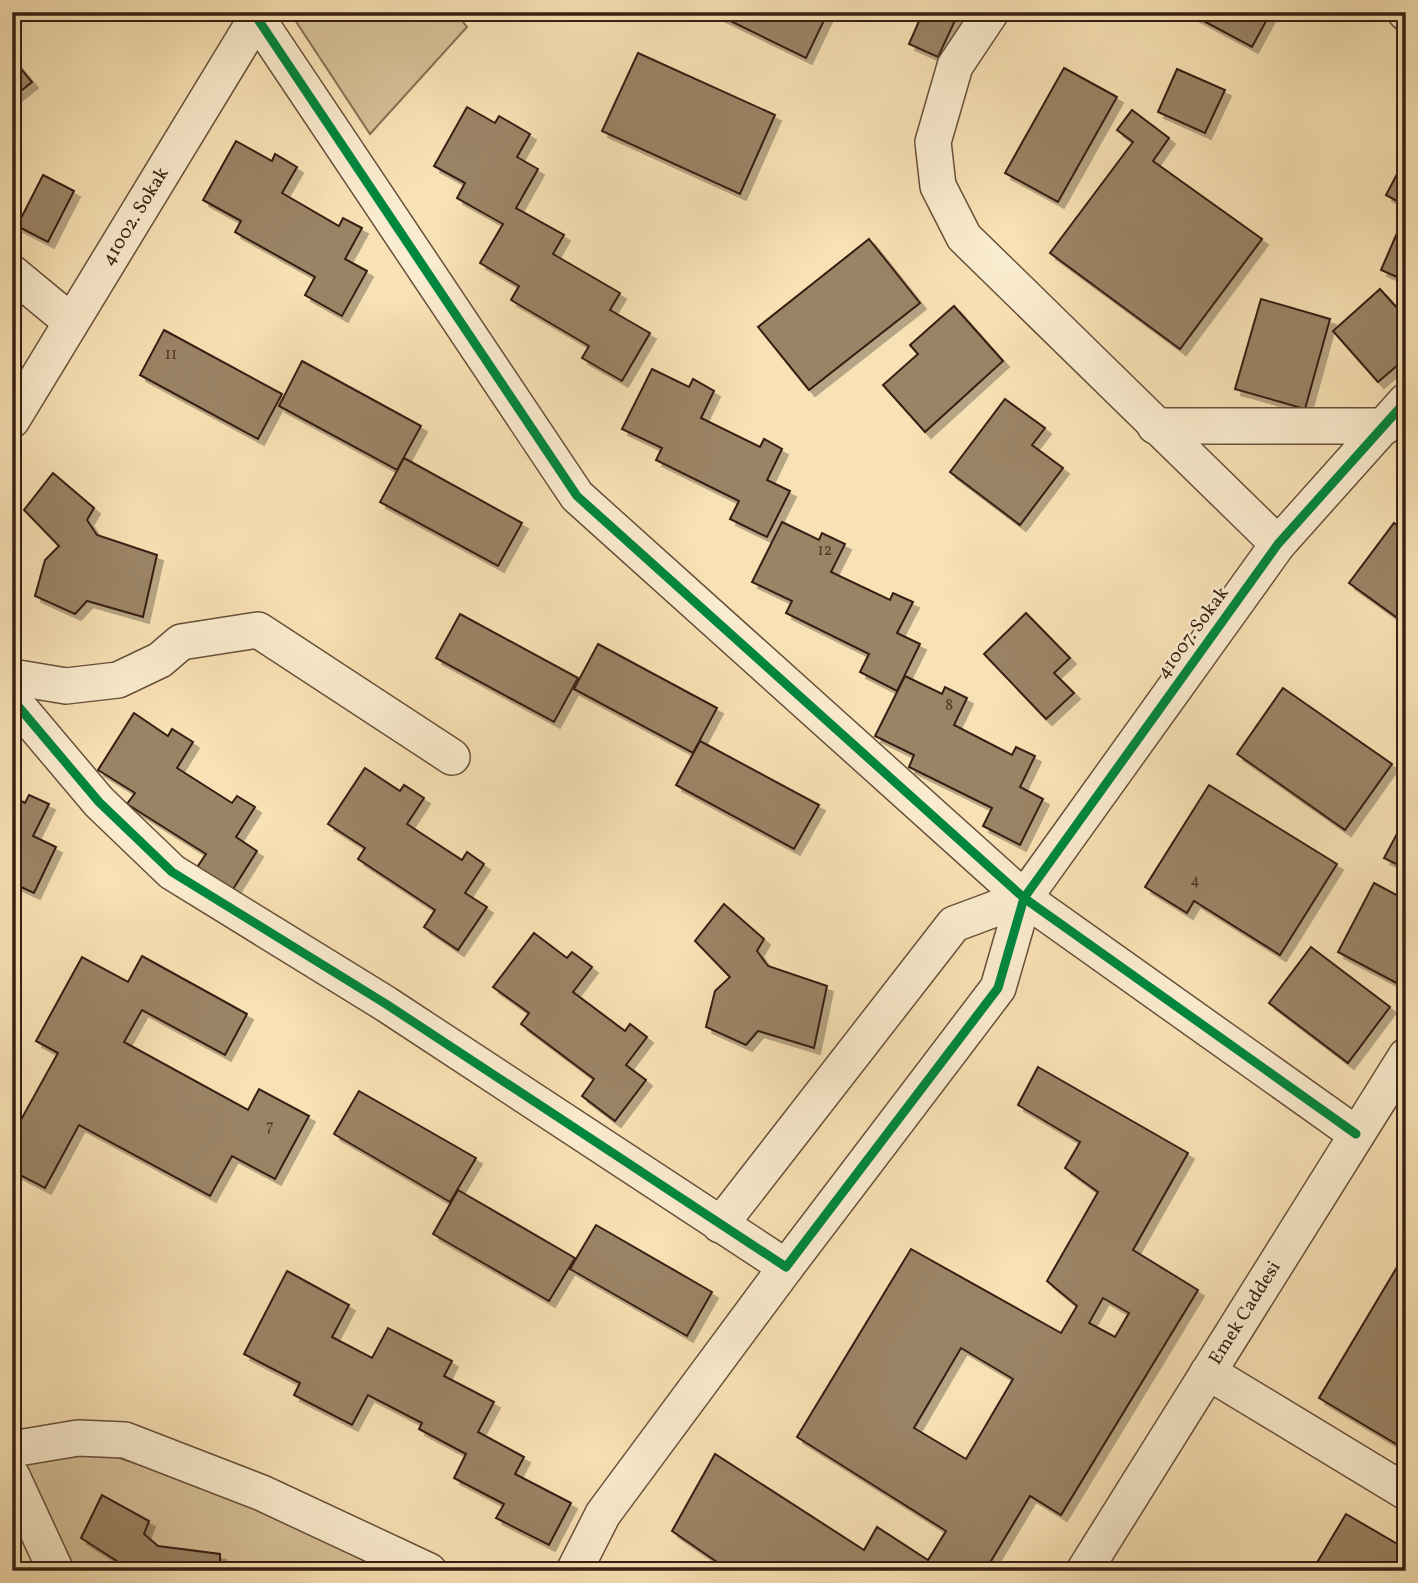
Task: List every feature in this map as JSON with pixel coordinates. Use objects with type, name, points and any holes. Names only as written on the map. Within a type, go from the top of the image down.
[{"type":"street","points":[[991,12],[955,66],[933,142],[938,186],[964,237],[1278,544]]},
{"type":"street","points":[[257,13],[576,496],[1024,898],[1356,1135]]},
{"type":"street","name":"41002. Sokak","points":[[12,420],[257,13]]},
{"type":"street","points":[[12,272],[70,321]]},
{"type":"street","points":[[1155,426],[1396,413]]},
{"type":"street","name":"41007. Sokak","points":[[1024,898],[1278,544],[1396,413]]},
{"type":"street","points":[[12,677],[66,686],[118,680],[160,660],[181,642],[258,630],[452,757]]},
{"type":"street","points":[[12,699],[99,802],[172,872],[386,1004],[786,1267]]},
{"type":"street","points":[[720,1224],[954,924],[1024,898]]},
{"type":"street","points":[[574,1571],[603,1514],[998,988],[1024,898]]},
{"type":"street","name":"Emek Caddesi","points":[[1084,1571],[1406,1056]]},
{"type":"street","points":[[1208,1372],[1406,1492]]},
{"type":"street","points":[[12,1449],[78,1438],[125,1440],[262,1493],[429,1571]]},
{"type":"street","points":[[12,1476],[56,1571]]},
{"type":"shaded area","points":[[296,12],[455,12],[467,27],[370,134],[293,17]]},
{"type":"shaded area","points":[[91,1449],[248,1499],[388,1571],[75,1571],[14,1460]]},
{"type":"building","points":[[712,12],[828,12],[806,58]]},
{"type":"building","points":[[923,12],[959,12],[938,57],[909,44]]},
{"type":"building","points":[[1187,12],[1271,12],[1252,47]]},
{"type":"building","points":[[638,53],[775,115],[740,194],[602,131]]},
{"type":"building","points":[[12,58],[32,82],[12,98]]},
{"type":"building","points":[[1064,68],[1117,97],[1058,202],[1005,173]]},
{"type":"building","points":[[1177,69],[1225,90],[1205,133],[1158,112]]},
{"type":"building","points":[[467,107],[495,123],[499,116],[530,134],[517,157],[538,169],[516,208],[564,235],[553,254],[620,293],[610,310],[650,333],[622,381],[582,358],[589,346],[511,300],[519,286],[480,263],[503,224],[457,198],[465,183],[434,166]]},
{"type":"building","points":[[1132,110],[1169,138],[1153,161],[1262,239],[1180,349],[1050,253],[1133,142],[1117,130]]},
{"type":"building","points":[[236,141],[272,161],[275,154],[297,167],[282,193],[339,226],[343,218],[362,228],[345,259],[367,271],[342,316],[305,295],[315,277],[235,232],[241,221],[203,200]]},
{"type":"building","points":[[1406,157],[1406,206],[1386,195]]},
{"type":"building","points":[[43,175],[74,191],[48,242],[17,226]]},
{"type":"building","points":[[1397,233],[1406,237],[1406,281],[1381,270]]},
{"type":"building","points":[[869,239],[920,303],[809,390],[758,327]]},
{"type":"building","points":[[1380,289],[1406,318],[1406,358],[1378,382],[1333,331]]},
{"type":"building","points":[[1261,299],[1330,319],[1305,409],[1235,389]]},
{"type":"building","points":[[954,306],[1003,361],[925,432],[883,385],[918,354],[910,345]]},
{"type":"building","points":[[164,330],[282,394],[258,439],[140,375]]},
{"type":"building","points":[[302,361],[421,426],[397,470],[279,406]]},
{"type":"building","points":[[652,369],[689,387],[693,379],[714,391],[701,418],[760,447],[764,439],[782,449],[767,480],[790,491],[767,537],[730,519],[739,501],[656,460],[662,448],[622,429]]},
{"type":"building","points":[[1005,399],[1045,428],[1032,445],[1063,468],[1020,525],[950,472]]},
{"type":"building","points":[[404,458],[522,523],[498,566],[380,502]]},
{"type":"building","points":[[53,473],[94,508],[87,520],[97,535],[157,555],[143,617],[87,601],[75,614],[35,596],[45,560],[59,546],[24,510]]},
{"type":"building","points":[[782,522],[819,540],[822,533],[845,544],[831,572],[890,600],[893,593],[913,602],[897,633],[920,644],[897,691],[860,672],[869,654],[786,613],[792,601],[752,582]]},
{"type":"building","points":[[1394,523],[1406,532],[1406,618],[1403,622],[1349,583]]},
{"type":"building","points":[[1026,613],[1070,658],[1054,673],[1074,693],[1046,719],[984,654]]},
{"type":"building","points":[[460,614],[578,678],[554,722],[436,658]]},
{"type":"building","points":[[598,644],[717,708],[693,753],[574,689]]},
{"type":"building","points":[[905,676],[942,694],[945,687],[967,698],[954,725],[1012,755],[1016,747],[1035,756],[1020,787],[1043,799],[1020,845],[983,826],[992,808],[909,767],[914,755],[875,736]]},
{"type":"building","points":[[1283,688],[1392,764],[1345,830],[1237,754]]},
{"type":"building","points":[[134,713],[168,736],[172,729],[193,742],[177,768],[232,803],[237,796],[255,807],[236,837],[257,851],[230,894],[194,872],[206,854],[127,804],[135,793],[98,770]]},
{"type":"building","points":[[700,741],[819,805],[794,849],[676,785]]},
{"type":"building","points":[[365,768],[400,791],[404,785],[424,798],[407,824],[462,860],[467,852],[484,864],[465,893],[487,907],[458,950],[424,927],[435,910],[358,859],[365,848],[328,824]]},
{"type":"building","points":[[1209,785],[1337,864],[1280,955],[1194,901],[1187,913],[1145,887]]},
{"type":"building","points":[[29,795],[49,804],[33,836],[56,847],[34,893],[12,883],[12,796],[25,803]]},
{"type":"building","points":[[1406,817],[1406,869],[1384,858]]},
{"type":"building","points":[[1374,883],[1406,900],[1406,988],[1338,952]]},
{"type":"building","points":[[724,904],[764,939],[757,951],[768,966],[827,986],[814,1048],[758,1031],[746,1045],[706,1027],[715,991],[730,977],[695,941]]},
{"type":"building","points":[[534,933],[567,958],[572,952],[592,967],[573,992],[625,1031],[630,1024],[647,1037],[626,1065],[646,1080],[615,1121],[582,1096],[594,1079],[521,1024],[529,1013],[493,987]]},
{"type":"building","points":[[1311,947],[1390,1007],[1348,1063],[1269,1003]]},
{"type":"building","points":[[142,956],[247,1014],[225,1055],[142,1010],[124,1042],[248,1110],[259,1089],[309,1116],[275,1179],[232,1156],[210,1196],[79,1125],[45,1188],[12,1171],[12,1136],[58,1053],[36,1041],[82,957],[128,982]]},
{"type":"building","points":[[1038,1067],[1188,1153],[1133,1250],[1198,1290],[1061,1515],[1030,1496],[985,1571],[730,1571],[672,1531],[715,1454],[864,1550],[877,1527],[928,1560],[946,1531],[797,1437],[911,1249],[1061,1333],[1077,1306],[1047,1281],[1098,1192],[1065,1168],[1080,1142],[1018,1105]],"holes":[[[1103,1298],[1129,1313],[1115,1337],[1089,1323]],[[961,1348],[1013,1379],[966,1459],[914,1428]]]},
{"type":"building","points":[[359,1091],[476,1158],[450,1202],[334,1134]]},
{"type":"building","points":[[458,1190],[575,1258],[549,1301],[433,1234]]},
{"type":"building","points":[[596,1225],[712,1292],[687,1336],[570,1269]]},
{"type":"building","points":[[1406,1252],[1406,1450],[1319,1398]]},
{"type":"building","points":[[287,1271],[349,1305],[332,1337],[372,1358],[388,1328],[452,1361],[444,1376],[494,1402],[478,1432],[524,1457],[515,1474],[571,1503],[549,1545],[496,1518],[504,1504],[454,1478],[466,1454],[419,1429],[422,1423],[368,1395],[352,1425],[294,1395],[300,1383],[244,1354]]},
{"type":"building","points":[[102,1495],[149,1521],[144,1534],[158,1546],[220,1554],[220,1571],[119,1571],[123,1565],[81,1538]]},
{"type":"building","points":[[1346,1514],[1406,1549],[1406,1571],[1312,1571]]},
{"type":"cycle path","points":[[253,12],[577,496],[1024,898],[1356,1134]]},
{"type":"cycle path","points":[[12,699],[99,802],[172,872],[386,1004],[786,1267],[998,988],[1024,898],[1278,544],[1406,401]]}]
